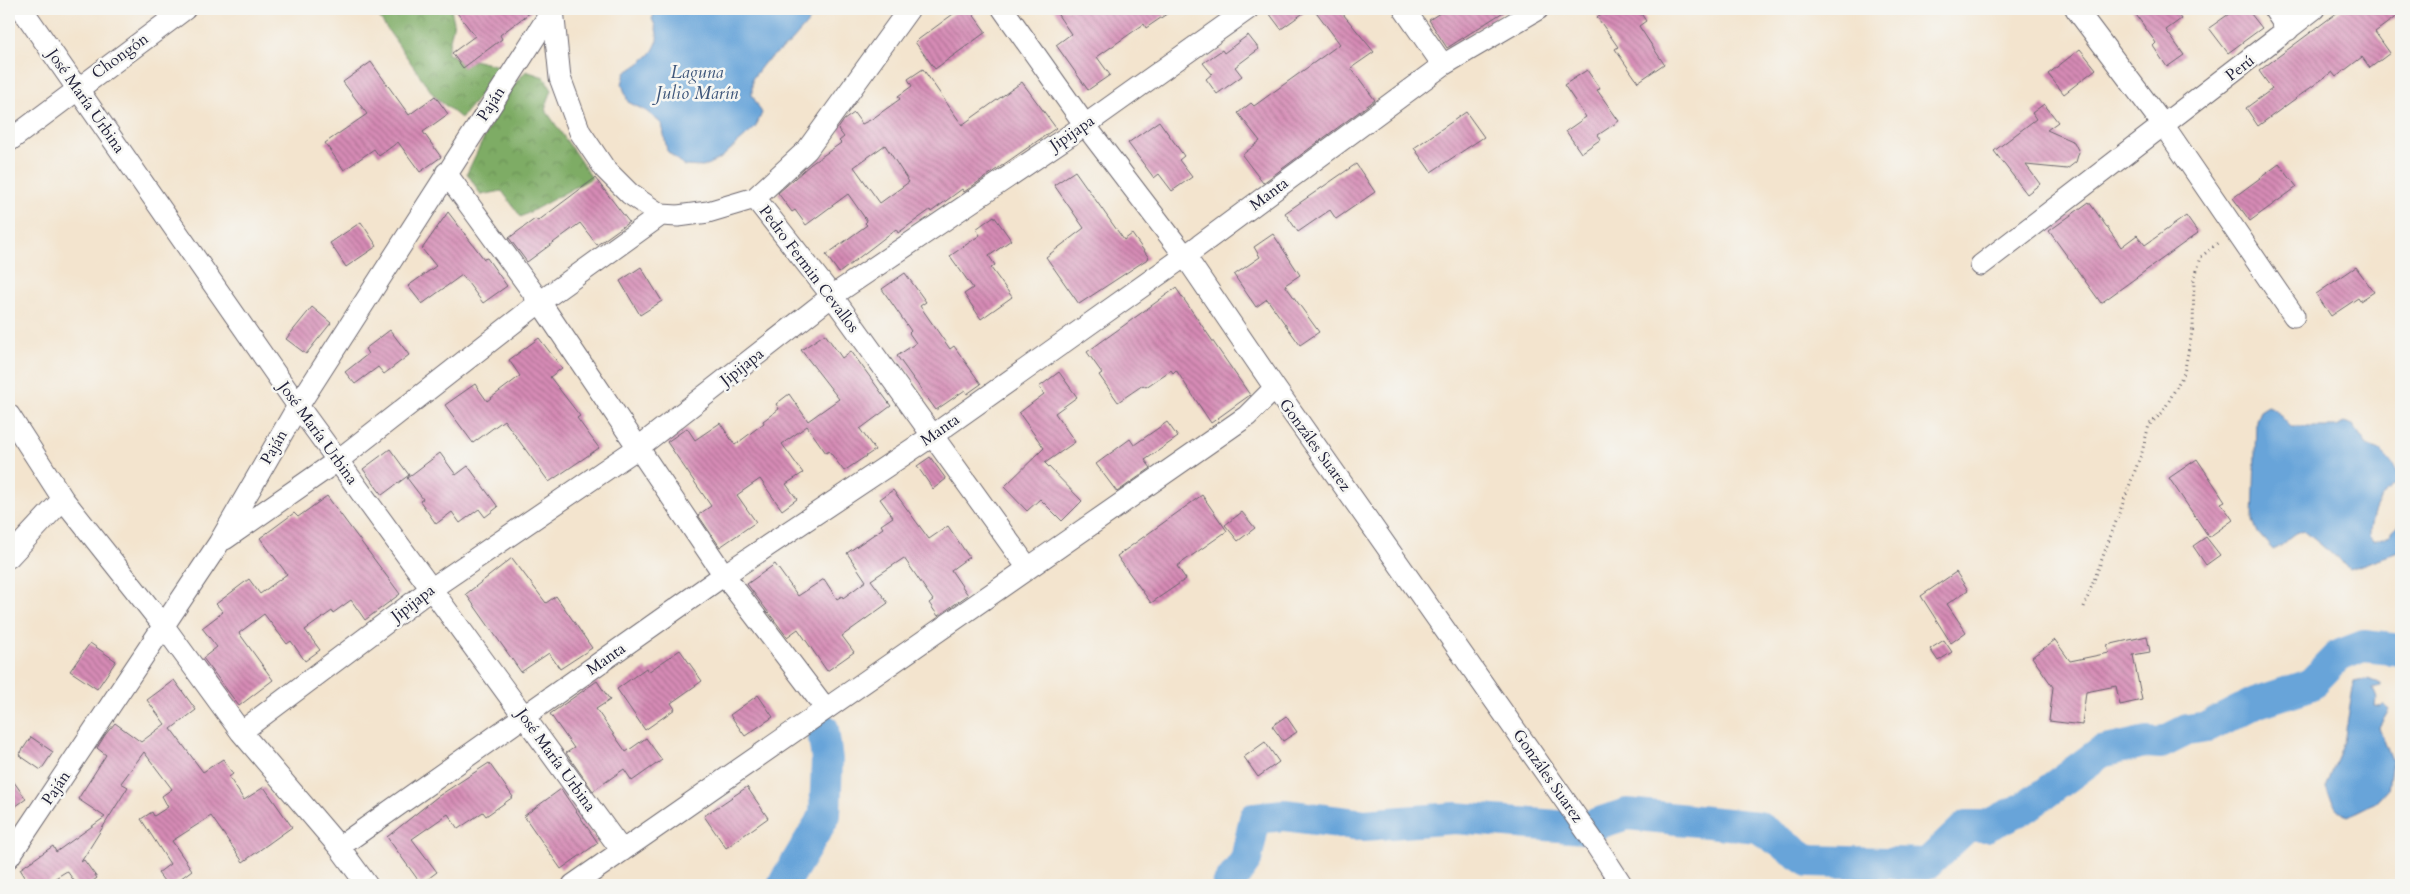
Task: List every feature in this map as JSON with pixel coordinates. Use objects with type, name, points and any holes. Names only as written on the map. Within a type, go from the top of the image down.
[{"type":"street","name":"José María Urbina","points":[[22,9],[298,406],[622,851]]},
{"type":"street","name":"Chongón","points":[[9,141],[76,88],[185,9]]},
{"type":"street","name":"Paján","points":[[9,857],[218,544],[298,406],[553,9]]},
{"type":"street","points":[[218,544],[337,460],[540,302],[661,215],[630,194],[605,169],[580,132],[560,78],[553,9]]},
{"type":"street","points":[[756,198],[807,150],[909,9]]},
{"type":"street","name":"Gonzáles Suarez","points":[[1002,9],[1085,125],[1185,256],[1275,388],[1592,839],[1622,885]]},
{"type":"street","name":"Jipijapa","points":[[241,732],[431,589],[639,447],[832,296],[1085,125],[1248,9]]},
{"type":"street","points":[[1404,9],[1443,65]]},
{"type":"street","name":"Manta","points":[[339,847],[724,576],[932,436],[1185,256],[1443,65],[1538,9]]},
{"type":"street","points":[[2076,9],[2164,126],[2294,316]]},
{"type":"street","points":[[2274,9],[2288,30]]},
{"type":"street","name":"Perú","points":[[1981,265],[2314,9]]},
{"type":"street","points":[[446,173],[540,302],[724,576],[826,709]]},
{"type":"street","name":"Pedro Fermin Cevallos","points":[[661,215],[708,212],[756,198],[832,296],[1028,568]]},
{"type":"street","points":[[573,885],[1247,416],[1275,388]]},
{"type":"street","points":[[9,415],[63,499],[163,626],[241,732],[339,847],[367,885]]},
{"type":"street","points":[[9,557],[63,499]]},
{"type":"path","points":[[2084,607],[2142,452],[2149,425],[2164,412],[2184,373],[2192,328],[2194,280],[2201,258],[2234,229]]},
{"type":"green space","points":[[373,9],[451,9],[454,22],[447,54],[504,67],[461,118],[435,97]]},
{"type":"green space","points":[[526,71],[544,77],[552,90],[545,109],[592,178],[521,217],[502,191],[481,195],[467,173],[505,94]]},
{"type":"water","name":"Laguna Julio Marín","points":[[656,9],[820,9],[790,43],[765,62],[752,79],[752,95],[762,113],[755,128],[721,158],[703,167],[684,166],[667,151],[662,124],[646,111],[628,102],[622,84],[625,73],[647,57],[656,45],[656,29],[652,19]]},
{"type":"water","points":[[2268,406],[2274,409],[2291,427],[2336,427],[2344,422],[2353,425],[2367,445],[2379,450],[2392,463],[2401,480],[2382,496],[2372,519],[2370,536],[2374,541],[2390,535],[2398,525],[2401,525],[2401,551],[2350,569],[2303,530],[2273,550],[2258,533],[2253,521],[2256,420],[2260,411]]},
{"type":"water","points":[[2368,679],[2381,684],[2381,687],[2372,689],[2376,698],[2375,706],[2381,707],[2384,704],[2389,710],[2379,727],[2392,761],[2388,789],[2376,802],[2348,816],[2334,804],[2326,788],[2344,741],[2354,682]]},
{"type":"building","points":[[454,9],[535,9],[500,35],[502,39],[463,68],[452,53],[475,36]]},
{"type":"building","points":[[960,9],[969,9],[986,32],[935,69],[915,42]]},
{"type":"building","points":[[1054,9],[1174,9],[1146,28],[1144,24],[1097,57],[1110,75],[1088,90],[1056,45],[1071,34]]},
{"type":"building","points":[[1266,9],[1309,9],[1281,29]]},
{"type":"building","points":[[1314,9],[1339,9],[1374,52],[1351,68],[1375,100],[1263,183],[1242,155],[1260,141],[1238,113],[1251,103],[1254,106],[1340,44]]},
{"type":"building","points":[[1446,9],[1508,9],[1447,48],[1429,20]]},
{"type":"building","points":[[1608,9],[1638,9],[1646,21],[1639,26],[1664,64],[1638,82],[1615,49],[1618,47],[1597,17]]},
{"type":"building","points":[[2132,9],[2174,9],[2181,19],[2166,30],[2184,55],[2167,67],[2153,46],[2156,43]]},
{"type":"building","points":[[2236,9],[2247,9],[2262,28],[2228,53],[2209,28]]},
{"type":"building","points":[[2342,9],[2401,9],[2401,13],[2375,32],[2390,53],[2370,68],[2362,57],[2336,77],[2332,72],[2258,126],[2246,108],[2272,89],[2259,71]]},
{"type":"building","points":[[1248,35],[1259,49],[1235,67],[1242,76],[1217,94],[1206,79],[1212,74],[1203,63],[1222,50],[1224,53]]},
{"type":"building","points":[[2080,49],[2096,69],[2064,94],[2048,74]]},
{"type":"building","points":[[371,62],[409,115],[435,96],[448,114],[423,132],[441,157],[420,172],[398,142],[379,156],[374,149],[344,170],[325,143],[367,114],[343,82]]},
{"type":"building","points":[[923,69],[962,125],[1022,82],[1056,128],[964,192],[962,189],[898,233],[896,229],[839,273],[826,255],[867,225],[865,223],[867,221],[848,194],[806,225],[795,210],[792,212],[778,193],[811,164],[841,143],[839,141],[844,137],[838,129],[844,120],[854,113],[862,124],[872,119],[900,99],[898,96],[912,86],[908,79]],"holes":[[[885,145],[909,182],[880,203],[854,167]]]},
{"type":"building","points":[[1587,70],[1600,89],[1597,90],[1619,121],[1598,135],[1601,139],[1581,153],[1566,131],[1586,117],[1564,85]]},
{"type":"building","points":[[2044,104],[2058,122],[2047,130],[2074,142],[2079,152],[2076,162],[2067,169],[2026,165],[2040,184],[2027,194],[1994,151],[2036,119],[2032,113]]},
{"type":"building","points":[[1466,112],[1484,137],[1431,172],[1414,148]]},
{"type":"building","points":[[1159,121],[1184,156],[1179,160],[1192,177],[1172,191],[1159,174],[1154,178],[1128,143]]},
{"type":"building","points":[[1356,164],[1375,192],[1336,219],[1330,210],[1298,232],[1285,213]]},
{"type":"building","points":[[2279,164],[2297,187],[2250,221],[2233,198]]},
{"type":"building","points":[[1075,171],[1124,240],[1132,234],[1149,258],[1079,304],[1046,257],[1084,228],[1054,185]]},
{"type":"building","points":[[595,178],[629,222],[597,245],[580,223],[527,262],[509,238],[535,219],[538,221]]},
{"type":"building","points":[[2089,202],[2121,247],[2137,235],[2145,245],[2186,216],[2198,233],[2101,303],[2049,231]]},
{"type":"building","points":[[448,212],[484,259],[487,258],[507,286],[483,303],[462,275],[422,304],[408,286],[436,266],[422,249]]},
{"type":"building","points":[[994,216],[1011,240],[989,256],[995,265],[991,268],[1012,297],[981,319],[964,294],[973,288],[950,256],[980,235],[976,229]]},
{"type":"building","points":[[361,222],[377,246],[346,267],[330,243]]},
{"type":"building","points":[[1273,234],[1300,275],[1285,285],[1319,332],[1300,345],[1267,299],[1256,307],[1234,275],[1260,257],[1254,247]]},
{"type":"building","points":[[641,267],[662,301],[640,315],[620,281]]},
{"type":"building","points":[[2356,267],[2374,292],[2360,301],[2358,298],[2331,316],[2316,294]]},
{"type":"building","points":[[905,273],[926,302],[920,306],[950,349],[954,346],[981,384],[967,394],[965,390],[936,410],[897,356],[916,343],[909,333],[911,331],[882,289]]},
{"type":"building","points":[[1176,288],[1250,395],[1211,423],[1176,370],[1173,373],[1171,370],[1146,387],[1143,385],[1118,402],[1099,375],[1102,373],[1087,352]]},
{"type":"building","points":[[312,307],[331,323],[306,354],[286,339]]},
{"type":"building","points":[[390,330],[409,355],[384,374],[378,367],[355,384],[345,372],[368,354],[365,349]]},
{"type":"building","points":[[825,334],[842,358],[851,351],[891,406],[860,429],[875,450],[844,471],[829,451],[826,453],[807,426],[782,444],[803,473],[786,484],[797,499],[782,510],[760,479],[737,495],[756,522],[720,547],[698,515],[711,506],[667,442],[687,428],[695,440],[720,423],[735,445],[779,409],[776,404],[789,394],[808,421],[839,399],[801,350]]},
{"type":"building","points":[[539,338],[562,368],[550,377],[580,416],[577,418],[599,448],[549,482],[504,420],[473,443],[445,405],[475,384],[487,401],[520,376],[509,360]]},
{"type":"building","points":[[1059,372],[1077,397],[1055,413],[1075,442],[1045,463],[1082,501],[1062,521],[1040,499],[1027,511],[1004,487],[1044,448],[1019,413],[1044,394],[1039,387]]},
{"type":"building","points":[[1167,422],[1178,437],[1145,460],[1151,468],[1117,492],[1096,464],[1130,439],[1134,445]]},
{"type":"building","points":[[390,449],[409,475],[382,495],[363,469]]},
{"type":"building","points":[[440,453],[456,475],[468,466],[498,507],[485,517],[479,509],[460,523],[452,512],[436,524],[420,501],[423,499],[407,478]]},
{"type":"building","points":[[930,457],[946,479],[933,489],[917,466]]},
{"type":"building","points":[[2197,459],[2225,501],[2221,503],[2233,520],[2209,537],[2169,478]]},
{"type":"building","points":[[893,490],[929,539],[948,526],[969,557],[951,570],[968,595],[938,616],[929,603],[933,600],[904,558],[871,580],[888,603],[842,636],[854,652],[827,671],[798,629],[787,637],[747,584],[775,564],[798,596],[824,579],[837,599],[842,596],[843,598],[866,581],[847,553],[883,528],[881,525],[893,517],[880,499]]},
{"type":"building","points":[[1202,495],[1227,531],[1177,566],[1186,579],[1151,603],[1117,556]]},
{"type":"building","points":[[327,496],[400,594],[365,620],[351,600],[305,630],[320,650],[305,661],[291,641],[287,644],[264,614],[239,633],[273,680],[239,706],[203,658],[217,647],[202,628],[223,612],[216,604],[249,579],[260,594],[287,574],[260,538],[294,513],[298,517]]},
{"type":"building","points":[[1242,512],[1255,528],[1238,541],[1225,525]]},
{"type":"building","points":[[2206,537],[2220,555],[2206,565],[2193,546]]},
{"type":"building","points":[[512,558],[546,603],[556,596],[592,648],[560,669],[549,653],[521,672],[466,594]]},
{"type":"building","points":[[1956,572],[1968,590],[1947,604],[1966,632],[1951,643],[1921,596]]},
{"type":"building","points":[[2147,636],[2150,652],[2133,655],[2142,700],[2120,705],[2116,686],[2086,692],[2082,725],[2049,721],[2053,687],[2032,657],[2055,640],[2070,661],[2109,653],[2107,645]]},
{"type":"building","points":[[1944,640],[1952,652],[1938,661],[1930,649]]},
{"type":"building","points":[[90,643],[116,661],[97,689],[70,671]]},
{"type":"building","points":[[680,650],[702,681],[671,703],[675,709],[645,730],[617,689],[646,668],[648,672]]},
{"type":"building","points":[[174,680],[196,710],[171,729],[203,772],[223,759],[233,774],[229,777],[244,800],[264,787],[292,827],[243,862],[211,816],[172,841],[192,870],[172,885],[167,885],[158,873],[170,864],[141,819],[152,812],[154,816],[168,807],[162,796],[172,789],[144,752],[121,783],[128,787],[81,862],[84,860],[97,878],[88,885],[77,885],[67,871],[44,885],[30,885],[20,869],[53,846],[56,852],[105,817],[78,799],[106,755],[97,748],[105,735],[115,723],[141,742],[165,724],[147,700]]},
{"type":"building","points":[[597,681],[610,700],[596,709],[626,752],[646,738],[662,760],[632,781],[624,769],[593,791],[566,753],[574,748],[550,714]]},
{"type":"building","points":[[758,695],[773,717],[745,736],[730,715]]},
{"type":"building","points":[[1286,716],[1297,732],[1283,741],[1272,726]]},
{"type":"building","points":[[31,737],[53,752],[41,770],[19,755]]},
{"type":"building","points":[[1265,742],[1279,762],[1258,777],[1244,757]]},
{"type":"building","points":[[489,763],[513,797],[486,816],[483,812],[458,829],[448,814],[412,839],[437,872],[421,884],[387,837],[437,797]]},
{"type":"building","points":[[9,775],[26,799],[9,811]]},
{"type":"building","points":[[747,787],[768,818],[726,848],[704,816]]},
{"type":"building","points":[[561,789],[598,843],[561,869],[524,816]]},
{"type":"waterway","points":[[1228,885],[1246,860],[1255,818],[1284,815],[1364,825],[1455,818],[1583,828],[1627,814],[1758,827],[1809,861],[1927,864],[1967,826],[1986,826],[2026,807],[2101,752],[2146,742],[2161,743],[2187,730],[2208,727],[2255,703],[2310,685],[2338,656],[2364,646],[2401,650]]},
{"type":"waterway","points":[[783,885],[825,815],[827,760],[823,729]]}]
